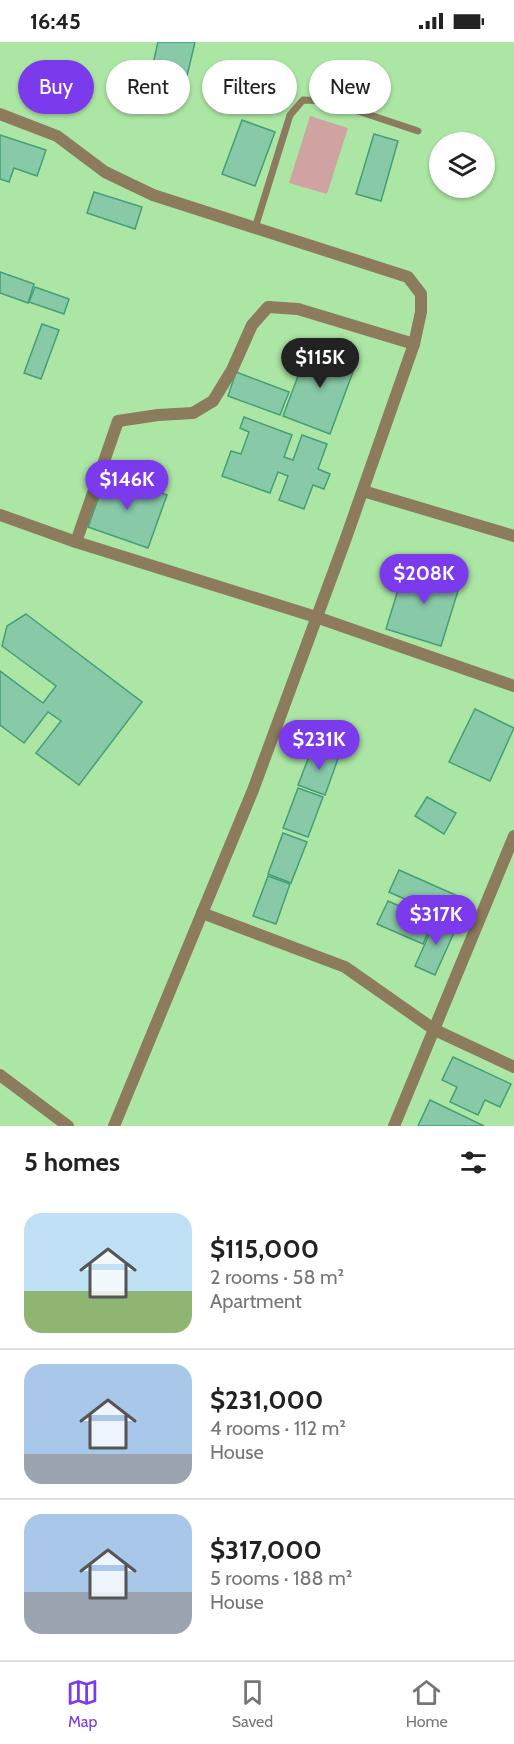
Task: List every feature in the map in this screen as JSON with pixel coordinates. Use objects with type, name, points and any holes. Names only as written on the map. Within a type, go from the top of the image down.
[{"type":"street","points":[[0,114],[57,136],[105,172],[153,195],[408,277],[421,294],[421,312],[414,344],[363,491],[253,790],[114,1126]]},
{"type":"street","points":[[76,543],[118,422],[193,412],[213,401],[232,370],[252,325],[268,308],[298,309],[414,344]]},
{"type":"street","points":[[363,491],[514,536]]},
{"type":"street","points":[[0,515],[76,543],[316,617],[514,686]]},
{"type":"street","points":[[394,1126],[514,836]]},
{"type":"street","points":[[202,913],[345,967],[435,1030],[514,1067]]},
{"type":"street","points":[[0,1075],[68,1126]]},
{"type":"lane","points":[[255,228],[290,115],[303,100],[328,101],[418,131]]},
{"type":"shaded area","points":[[310,116],[348,128],[327,194],[289,183]]},
{"type":"building","points":[[158,42],[195,42],[190,63],[190,60],[154,60]]},
{"type":"building","points":[[242,120],[275,132],[255,186],[222,174]]},
{"type":"building","points":[[374,134],[398,141],[381,201],[356,194]]},
{"type":"building","points":[[0,135],[46,150],[37,176],[14,168],[9,182],[0,179]]},
{"type":"building","points":[[94,192],[142,207],[135,229],[87,213]]},
{"type":"building","points":[[0,272],[34,284],[28,303],[0,293]]},
{"type":"building","points":[[35,287],[69,299],[64,314],[29,302]]},
{"type":"building","points":[[42,324],[59,330],[41,379],[24,373]]},
{"type":"building","points":[[310,344],[357,361],[330,434],[283,416]]},
{"type":"building","points":[[236,372],[289,392],[280,415],[228,396]]},
{"type":"building","points":[[244,417],[292,435],[284,457],[293,460],[302,435],[327,444],[318,469],[330,474],[324,489],[313,485],[304,509],[279,500],[288,476],[278,472],[270,493],[222,476],[231,451],[241,454],[249,432],[240,428]]},
{"type":"building","points":[[107,474],[167,495],[148,548],[88,527]]},
{"type":"building","points":[[406,564],[461,581],[441,646],[386,629]]},
{"type":"building","points":[[26,614],[142,702],[79,785],[36,753],[61,721],[48,712],[24,743],[0,725],[0,671],[43,703],[56,686],[2,646],[7,626]]},
{"type":"building","points":[[475,709],[514,728],[490,781],[449,762]]},
{"type":"building","points":[[313,746],[339,756],[325,795],[298,785]]},
{"type":"building","points":[[298,788],[323,797],[308,837],[283,828]]},
{"type":"building","points":[[427,797],[456,813],[444,834],[415,816]]},
{"type":"building","points":[[283,833],[307,842],[291,883],[268,874]]},
{"type":"building","points":[[399,870],[469,901],[459,923],[389,892]]},
{"type":"building","points":[[268,876],[290,884],[276,924],[253,916]]},
{"type":"building","points":[[388,901],[433,921],[423,944],[377,924]]},
{"type":"building","points":[[437,917],[457,926],[435,975],[415,966]]},
{"type":"building","points":[[453,1057],[511,1084],[500,1107],[485,1100],[478,1115],[450,1102],[457,1087],[442,1080]]},
{"type":"building","points":[[430,1100],[484,1126],[418,1126]]}]
